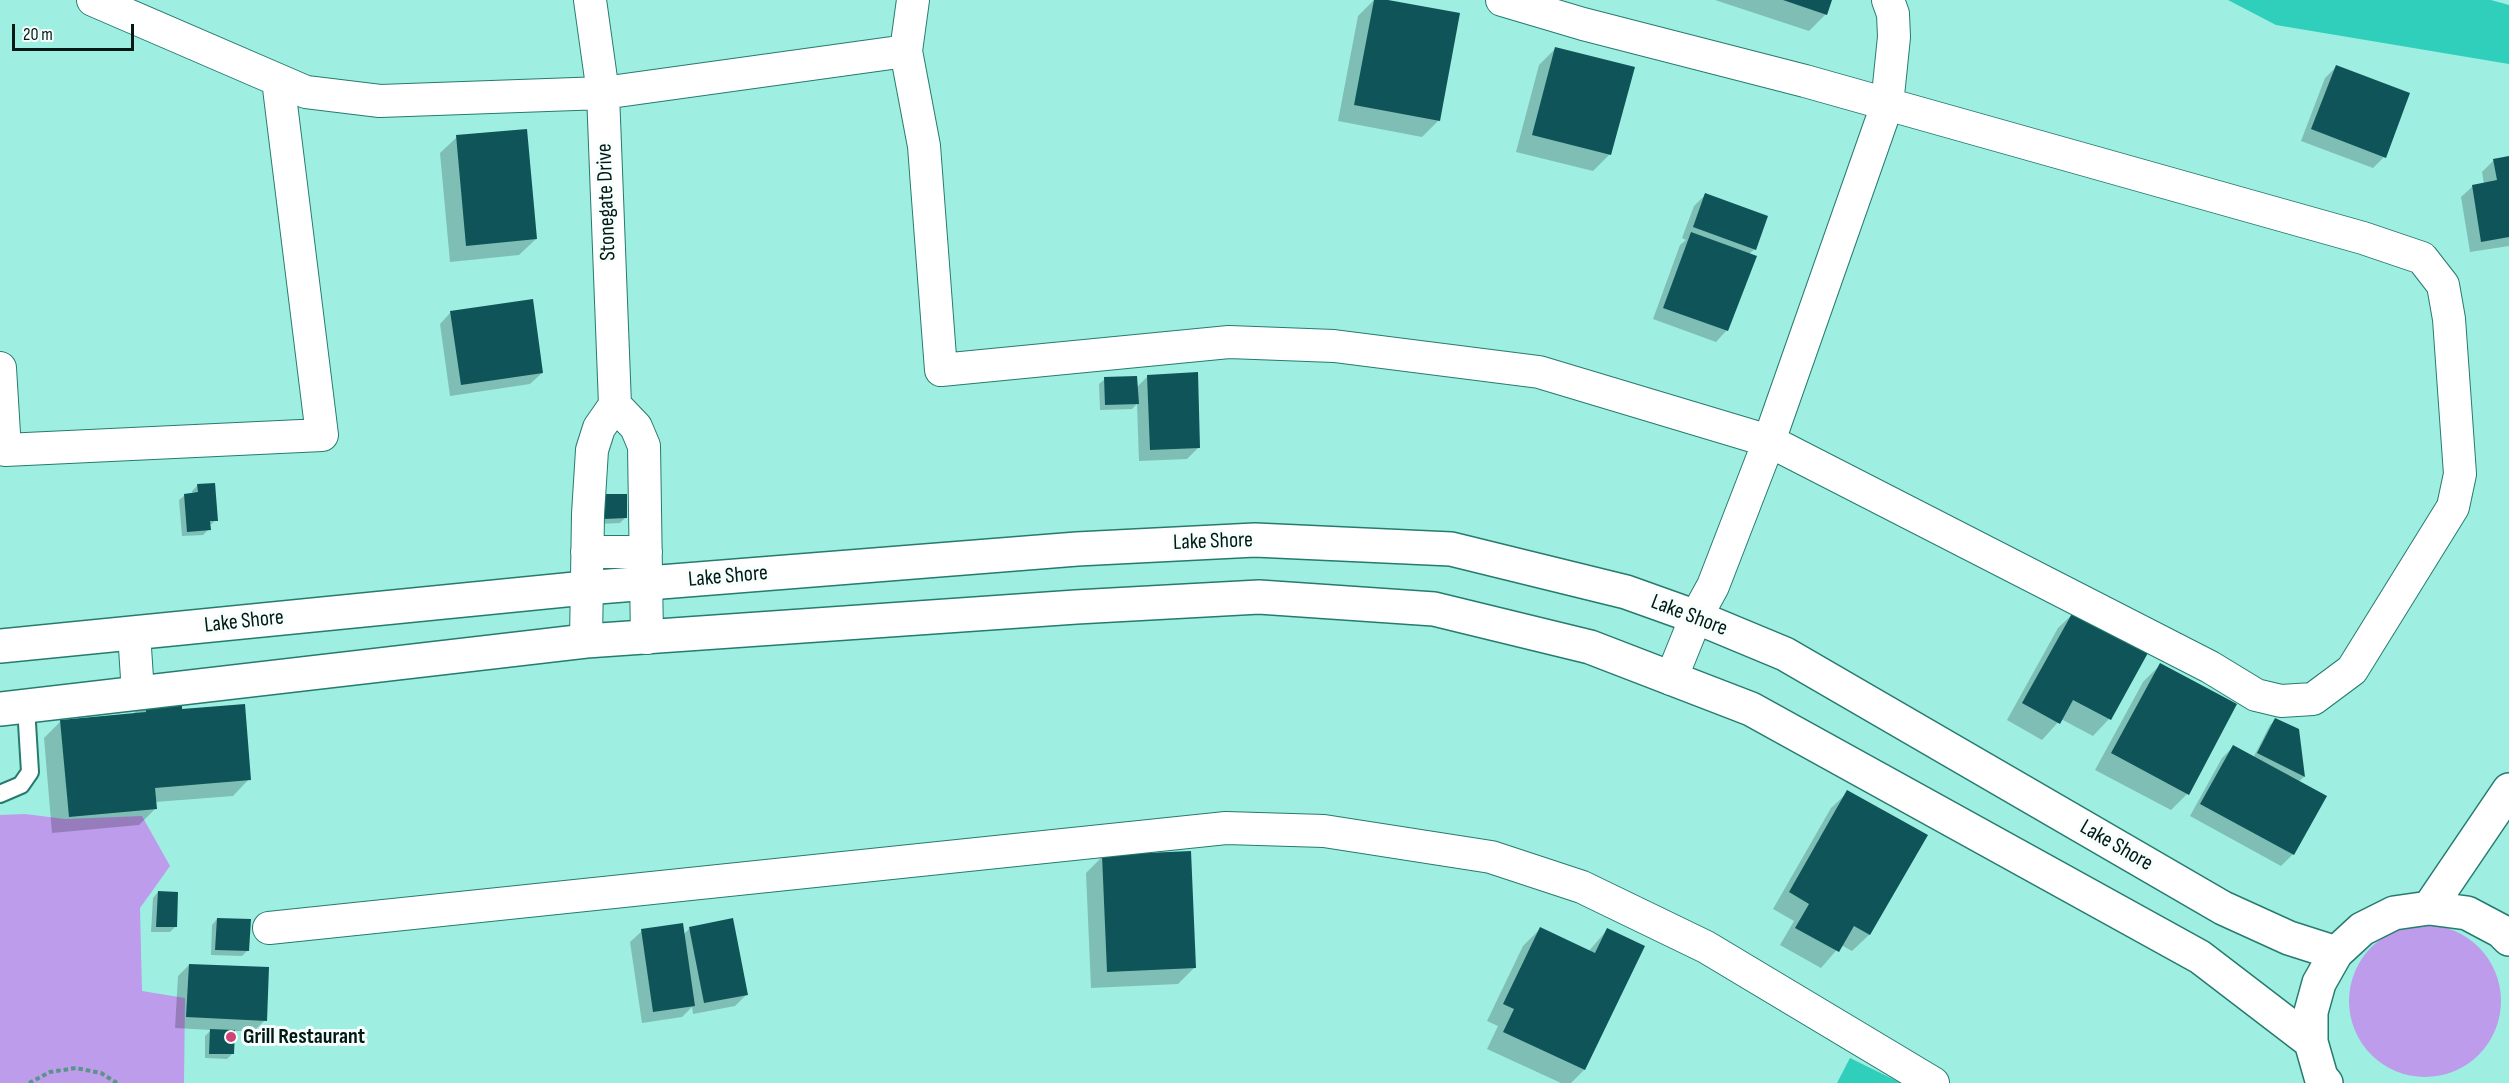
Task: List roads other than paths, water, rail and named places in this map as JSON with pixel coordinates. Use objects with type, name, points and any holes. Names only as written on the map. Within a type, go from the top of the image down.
[{"type":"street","points":[[93,0],[306,92],[380,101],[603,93],[906,51]]},
{"type":"street","name":"Stonegate Drive","points":[[590,0],[603,93],[615,405]]},
{"type":"street","points":[[913,0],[906,51],[924,146],[941,370],[1229,342],[1334,346],[1539,372],[1768,441],[2210,667],[2256,695],[2281,701],[2313,699],[2352,670],[2452,507],[2460,474],[2449,319],[2443,285],[2422,258],[2363,238],[1805,81],[1583,24],[1502,0]]},
{"type":"street","points":[[1671,679],[1696,618],[1713,586],[1768,441],[1887,105],[1894,37],[1893,14],[1888,0]]},
{"type":"street","points":[[0,368],[5,450],[322,435],[278,81]]},
{"type":"street","points":[[586,642],[585,588],[592,450],[599,428],[615,405],[636,427],[644,446],[647,638]]},
{"type":"street","name":"Lake Shore","points":[[0,646],[585,588],[646,568],[1255,540],[1450,549],[1626,592],[1785,654],[2223,908],[2289,938],[2336,953]]},
{"type":"street","points":[[587,552],[646,568]]},
{"type":"street","points":[[13,708],[586,642],[1076,607],[1259,597],[1434,609],[1590,647],[1751,709],[2200,957],[2312,1042]]},
{"type":"street","points":[[134,633],[138,693]]},
{"type":"street","points":[[2429,908],[2509,790]]},
{"type":"street","points":[[269,928],[1226,828],[1324,831],[1491,857],[1582,887],[1706,947],[1933,1083]]},
{"type":"street","points":[[2326,1083],[2321,1077],[2312,1042],[2312,1012],[2319,983],[2336,953],[2362,929],[2394,913],[2429,908],[2467,914],[2501,931],[2509,939]]},
{"type":"lane","points":[[0,794],[21,785],[30,772],[13,708]]},
{"type":"place","name":"Grill Restaurant","points":[[231,1037]]}]
